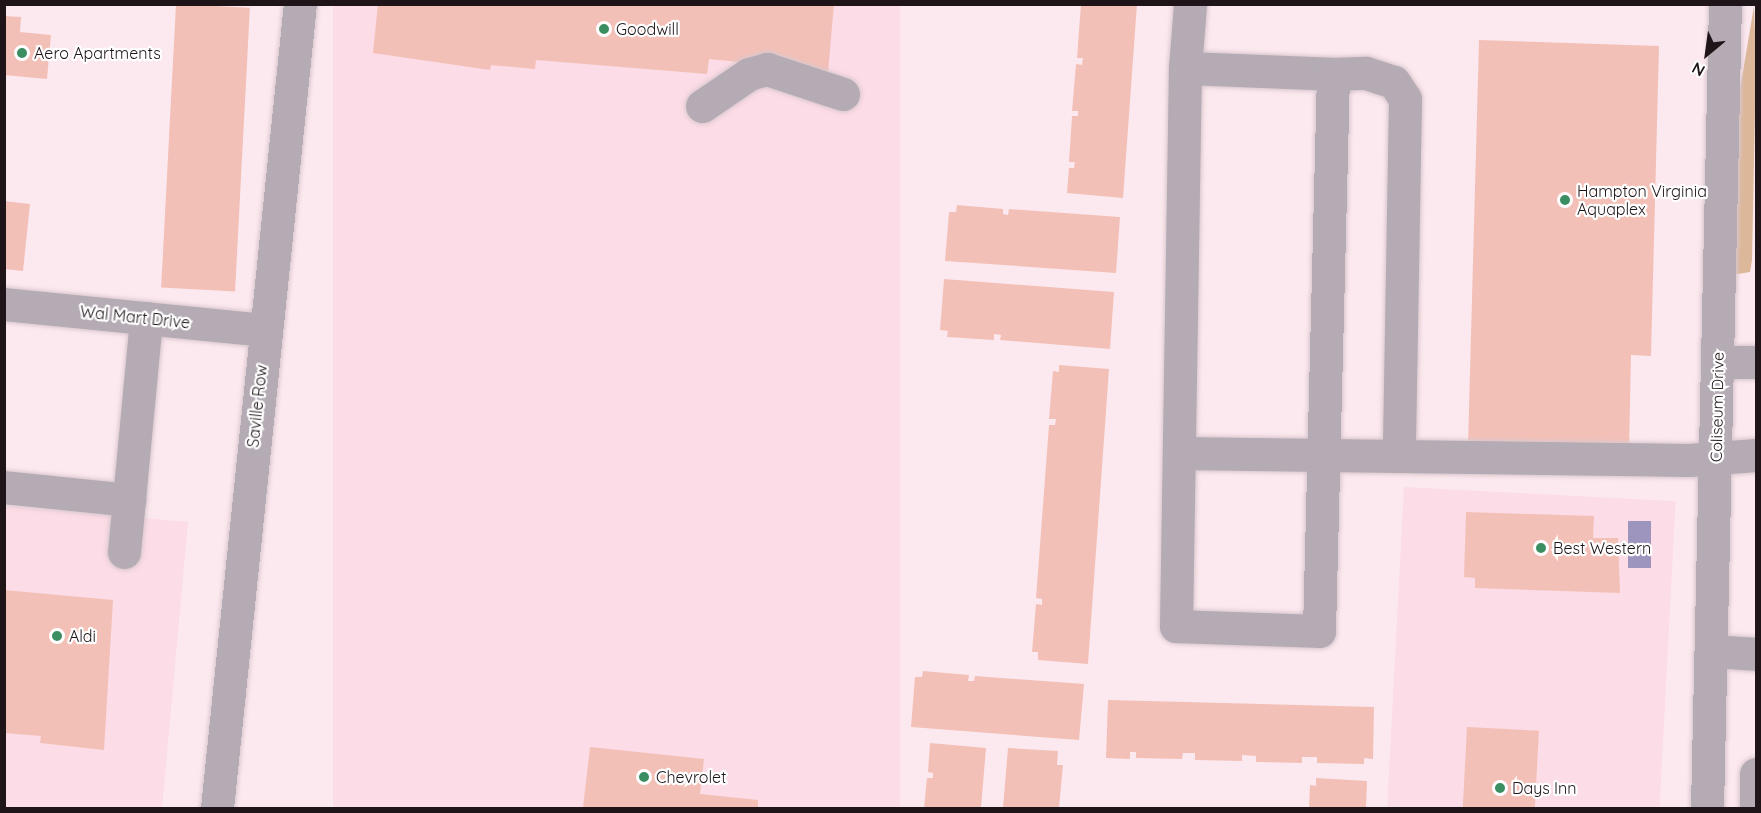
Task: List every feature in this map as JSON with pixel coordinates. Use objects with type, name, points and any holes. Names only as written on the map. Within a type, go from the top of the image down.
[{"type":"street","name":"Saville Row","points":[[217,808],[300,4]]},
{"type":"street","points":[[1190,4],[1185,68],[1176,626],[1319,631],[1333,74]]},
{"type":"street","name":"Coliseum Drive","points":[[1707,808],[1725,4]]},
{"type":"street","points":[[1185,68],[1333,74],[1366,73],[1394,82],[1405,99],[1399,456]]},
{"type":"street","points":[[702,106],[749,74],[767,69],[843,94]]},
{"type":"street","name":"Wal Mart Drive","points":[[4,304],[265,330]]},
{"type":"street","points":[[124,552],[146,318]]},
{"type":"street","points":[[1718,362],[1756,362]]},
{"type":"street","points":[[1179,453],[1716,459],[1756,455]]},
{"type":"street","points":[[4,487],[129,500]]},
{"type":"street","points":[[1711,651],[1756,654]]},
{"type":"street","points":[[1756,774],[1756,808]]},
{"type":"shaded area","points":[[333,5],[900,5],[900,808],[333,808]]},
{"type":"shaded area","points":[[1754,6],[1756,59],[1752,260],[1750,272],[1738,274],[1735,273],[1738,101]]},
{"type":"shaded area","points":[[1404,487],[1676,501],[1660,808],[1387,808]]},
{"type":"shaded area","points":[[4,506],[188,522],[162,808],[5,808]]},
{"type":"shaded area","points":[[1628,521],[1651,521],[1651,568],[1628,568]]},
{"type":"building","points":[[176,4],[250,8],[235,291],[161,288]]},
{"type":"building","name":"Goodwill","points":[[378,4],[834,4],[825,107],[776,89],[778,66],[709,59],[707,74],[536,60],[535,69],[491,65],[490,70],[373,53]]},
{"type":"building","points":[[1081,4],[1137,4],[1123,198],[1067,193],[1069,168],[1074,168],[1075,162],[1069,162],[1072,116],[1078,116],[1078,111],[1072,111],[1076,64],[1082,65],[1083,58],[1077,58]]},
{"type":"building","points":[[4,16],[21,17],[20,32],[51,35],[47,79],[4,75]]},
{"type":"building","name":"Hampton Virginia Aquaplex","points":[[1479,40],[1659,46],[1651,356],[1631,355],[1629,450],[1468,445]]},
{"type":"building","points":[[4,201],[30,204],[23,271],[4,269]]},
{"type":"building","points":[[957,205],[1003,209],[1003,214],[1008,215],[1009,209],[1120,217],[1116,273],[945,261],[949,212],[956,212]]},
{"type":"building","points":[[944,279],[1114,292],[1110,349],[1000,340],[1001,335],[994,334],[994,340],[947,337],[948,331],[940,330]]},
{"type":"building","points":[[1059,365],[1109,369],[1088,664],[1038,660],[1038,652],[1032,652],[1036,604],[1042,605],[1042,599],[1036,598],[1049,425],[1055,425],[1056,419],[1049,419],[1053,371],[1059,372]]},
{"type":"building","name":"Best Western","points":[[1466,512],[1594,516],[1593,538],[1618,538],[1620,593],[1475,588],[1475,578],[1464,577]]},
{"type":"building","name":"Aldi","points":[[4,590],[113,600],[104,750],[40,743],[41,736],[4,733]]},
{"type":"building","points":[[923,671],[969,675],[968,681],[974,681],[975,676],[1084,684],[1079,740],[911,727],[915,677],[922,677]]},
{"type":"building","points":[[1108,700],[1374,707],[1373,759],[1364,758],[1364,764],[1317,763],[1317,757],[1302,757],[1302,763],[1256,762],[1256,756],[1242,755],[1242,761],[1195,760],[1195,753],[1183,753],[1182,759],[1136,758],[1136,752],[1130,752],[1130,759],[1106,758]]},
{"type":"building","name":"Days Inn","points":[[1467,727],[1539,731],[1535,808],[1463,808]]},
{"type":"building","points":[[930,743],[986,748],[981,808],[924,808],[927,778],[933,778],[933,773],[928,772]]},
{"type":"building","name":"Chevrolet","points":[[590,747],[704,759],[700,794],[758,800],[758,808],[583,808]]},
{"type":"building","points":[[1008,748],[1058,751],[1057,765],[1063,765],[1059,808],[1003,808]]},
{"type":"building","points":[[1316,778],[1367,781],[1366,808],[1309,808],[1310,785],[1316,786]]},
{"type":"place","name":"Goodwill","points":[[604,29]]},
{"type":"place","name":"Aero Apartments","points":[[22,53]]},
{"type":"place","name":"Hampton Virginia Aquaplex","points":[[1565,200]]},
{"type":"place","name":"Best Western","points":[[1541,548]]},
{"type":"place","name":"Aldi","points":[[57,636]]},
{"type":"place","name":"Chevrolet","points":[[644,777]]},
{"type":"place","name":"Days Inn","points":[[1500,788]]}]
